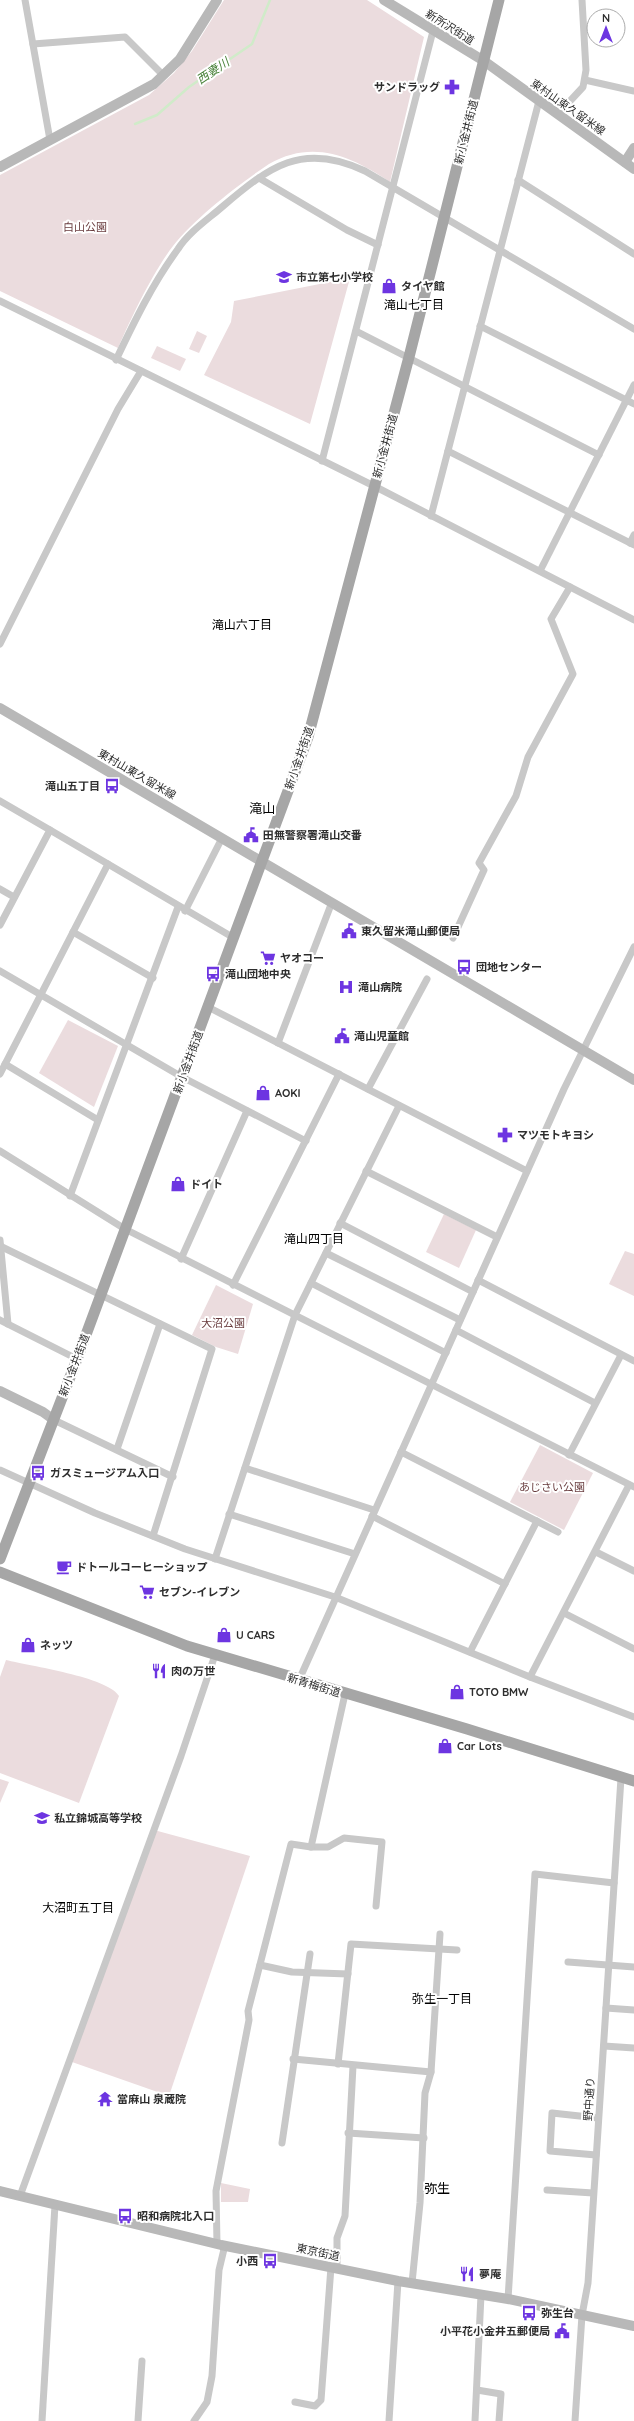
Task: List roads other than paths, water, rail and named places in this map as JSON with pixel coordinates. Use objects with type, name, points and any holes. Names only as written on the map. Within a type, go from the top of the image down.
[{"type":"main road","points":[[0,167],[135,96],[163,75],[180,59],[217,0]]},
{"type":"main road","name":"新小金井街道","points":[[0,1560],[77,1359],[308,737],[342,617],[374,486],[409,357],[499,0]]},
{"type":"main road","name":"新所沢街道","points":[[390,1],[433,31],[484,61]]},
{"type":"main road","name":"東村山東久留米線","points":[[484,61],[625,162]]},
{"type":"main road","points":[[634,148],[625,162],[634,169]]},
{"type":"main road","name":"東村山東久留米線","points":[[0,708],[634,1080]]},
{"type":"main road","points":[[0,1391],[43,1412],[54,1420]]},
{"type":"main road","name":"新青梅街道","points":[[0,1572],[156,1635],[215,1655],[634,1781]]},
{"type":"main road","name":"東京街道","points":[[0,2191],[221,2244],[412,2284],[508,2299],[634,2326]]},
{"type":"street","points":[[25,0],[50,140]]},
{"type":"street","points":[[558,114],[583,87],[586,70],[582,0]]},
{"type":"street","points":[[322,460],[433,31]]},
{"type":"street","points":[[33,44],[125,38],[163,75]]},
{"type":"street","points":[[584,80],[634,91]]},
{"type":"street","points":[[431,516],[539,101]]},
{"type":"street","points":[[116,360],[136,318],[178,249],[190,235],[259,178],[285,162],[301,158],[320,158],[351,164],[634,329]]},
{"type":"street","points":[[259,178],[347,230],[378,245]]},
{"type":"street","points":[[518,180],[634,254]]},
{"type":"street","points":[[0,301],[116,360],[374,486],[634,620]]},
{"type":"street","points":[[480,326],[634,404]]},
{"type":"street","points":[[356,331],[598,455]]},
{"type":"street","points":[[0,644],[118,409],[141,371]]},
{"type":"street","points":[[540,571],[634,385]]},
{"type":"street","points":[[448,451],[632,544],[634,535]]},
{"type":"street","points":[[453,938],[484,870],[479,863],[516,796],[528,757],[573,674],[551,619],[570,587]]},
{"type":"street","points":[[0,801],[182,909],[234,938]]},
{"type":"street","points":[[0,925],[50,830]]},
{"type":"street","points":[[70,1196],[153,978],[182,909],[222,838]]},
{"type":"street","points":[[0,1074],[108,864]]},
{"type":"street","points":[[0,889],[14,897]]},
{"type":"street","points":[[278,1043],[332,902]]},
{"type":"street","points":[[73,932],[153,978]]},
{"type":"street","points":[[299,1680],[582,1050],[634,947]]},
{"type":"street","points":[[0,971],[182,1077],[306,1141]]},
{"type":"street","points":[[368,1089],[427,979]]},
{"type":"street","points":[[208,1007],[527,1171]]},
{"type":"street","points":[[5,1064],[98,1120]]},
{"type":"street","points":[[233,1285],[339,1074]]},
{"type":"street","points":[[215,1559],[295,1315],[399,1106]]},
{"type":"street","points":[[181,1259],[247,1111]]},
{"type":"street","points":[[0,1151],[125,1229],[181,1259],[295,1315],[632,1486],[530,1677]]},
{"type":"street","points":[[366,1171],[497,1237]]},
{"type":"street","points":[[340,1223],[473,1292]]},
{"type":"street","points":[[0,1240],[8,1324]]},
{"type":"street","points":[[0,1246],[212,1349],[173,1477],[153,1536]]},
{"type":"street","points":[[326,1253],[460,1320]]},
{"type":"street","points":[[478,1280],[634,1361]]},
{"type":"street","points":[[311,1283],[446,1353]]},
{"type":"street","points":[[0,1320],[77,1359]]},
{"type":"street","points":[[117,1449],[160,1324]]},
{"type":"street","points":[[456,1330],[595,1403]]},
{"type":"street","points":[[569,1455],[621,1355]]},
{"type":"street","points":[[54,1420],[173,1477]]},
{"type":"street","points":[[401,1452],[558,1532]]},
{"type":"street","points":[[245,1468],[373,1513],[505,1584]]},
{"type":"street","points":[[0,1470],[29,1484],[153,1536],[215,1559],[335,1597],[530,1677],[634,1716]]},
{"type":"street","points":[[230,1514],[355,1554]]},
{"type":"street","points":[[470,1652],[537,1521]]},
{"type":"street","points":[[596,1552],[634,1571]]},
{"type":"street","points":[[564,1613],[634,1649]]},
{"type":"street","points":[[20,2196],[181,1756],[215,1655]]},
{"type":"street","points":[[311,1847],[345,1694]]},
{"type":"street","name":"野中通り","points":[[575,2421],[582,2315],[588,2283],[621,1778]]},
{"type":"street","points":[[194,2421],[207,2402],[212,2376],[221,2244],[216,2191],[250,2020],[248,2011],[291,1844],[311,1847],[328,1847],[344,1838],[382,1842],[376,1906]]},
{"type":"street","points":[[508,2299],[535,1874],[614,1883]]},
{"type":"street","points":[[412,2284],[424,2138],[425,2093],[431,2072],[440,1934]]},
{"type":"street","points":[[338,2064],[351,1944],[457,1950]]},
{"type":"street","points":[[282,2143],[293,2059],[310,1954]]},
{"type":"street","points":[[568,1962],[634,1967]]},
{"type":"street","points":[[260,1965],[292,1972],[348,1974]]},
{"type":"street","points":[[606,2008],[634,2010]]},
{"type":"street","points":[[604,2046],[634,2048]]},
{"type":"street","points":[[293,2059],[353,2066],[431,2072]]},
{"type":"street","points":[[295,2402],[315,2406],[321,2400],[337,2238],[345,2216],[348,2133],[353,2066]]},
{"type":"street","points":[[596,2155],[550,2151],[552,2113],[598,2118]]},
{"type":"street","points":[[348,2133],[424,2138]]},
{"type":"street","points":[[547,2190],[593,2193]]},
{"type":"street","points":[[42,2421],[55,2205]]},
{"type":"street","points":[[389,2421],[398,2281]]},
{"type":"street","points":[[475,2421],[481,2295]]},
{"type":"street","points":[[138,2421],[142,2361]]},
{"type":"street","points":[[477,2390],[501,2394],[499,2421]]},
{"type":"waterway","name":"西妻川","points":[[135,124],[157,115],[189,87],[252,44],[270,0]]},
{"type":"place","name":"サンドラッグ","points":[[452,87]]},
{"type":"place","name":"市立第七小学校","points":[[284,277]]},
{"type":"place","name":"タイヤ館","points":[[389,286]]},
{"type":"place","name":"滝山五丁目","points":[[112,786]]},
{"type":"place","name":"田無警察署滝山交番","points":[[251,835]]},
{"type":"place","name":"東久留米滝山郵便局","points":[[349,931]]},
{"type":"place","name":"ヤオコー","points":[[268,958]]},
{"type":"place","name":"団地センター","points":[[464,967]]},
{"type":"place","name":"滝山団地中央","points":[[213,974]]},
{"type":"place","name":"滝山病院","points":[[346,987]]},
{"type":"place","name":"滝山児童館","points":[[342,1036]]},
{"type":"place","name":"AOKI","points":[[263,1093]]},
{"type":"place","name":"マツモトキヨシ","points":[[505,1135]]},
{"type":"place","name":"ドイト","points":[[178,1184]]},
{"type":"place","name":"ガスミュージアム入口","points":[[38,1473]]},
{"type":"place","name":"ドトールコーヒーショップ","points":[[64,1567]]},
{"type":"place","name":"セブン-イレブン","points":[[147,1592]]},
{"type":"place","name":"U CARS","points":[[224,1635]]},
{"type":"place","name":"ネッツ","points":[[28,1645]]},
{"type":"place","name":"肉の万世","points":[[159,1671]]},
{"type":"place","name":"TOTO BMW","points":[[457,1692]]},
{"type":"place","name":"Car Lots","points":[[445,1746]]},
{"type":"place","name":"私立錦城高等学校","points":[[42,1818]]},
{"type":"place","name":"當麻山 泉蔵院","points":[[105,2099]]},
{"type":"place","name":"昭和病院北入口","points":[[125,2216]]},
{"type":"place","name":"小西","points":[[270,2261]]},
{"type":"place","name":"夢庵","points":[[467,2274]]},
{"type":"place","name":"弥生台","points":[[529,2313]]},
{"type":"place","name":"小平花小金井五郵便局","points":[[562,2331]]},
{"type":"district","name":"滝山七丁目","points":[[414,305]]},
{"type":"district","name":"滝山六丁目","points":[[242,625]]},
{"type":"district","name":"滝山","points":[[262,808]]},
{"type":"district","name":"滝山四丁目","points":[[314,1239]]},
{"type":"district","name":"大沼町五丁目","points":[[78,1908]]},
{"type":"district","name":"弥生一丁目","points":[[442,1999]]},
{"type":"district","name":"弥生","points":[[437,2188]]},
{"type":"park label","name":"白山公園","points":[[85,227]]},
{"type":"park label","name":"大沼公園","points":[[223,1323]]},
{"type":"park label","name":"あじさい公園","points":[[552,1487]]}]
